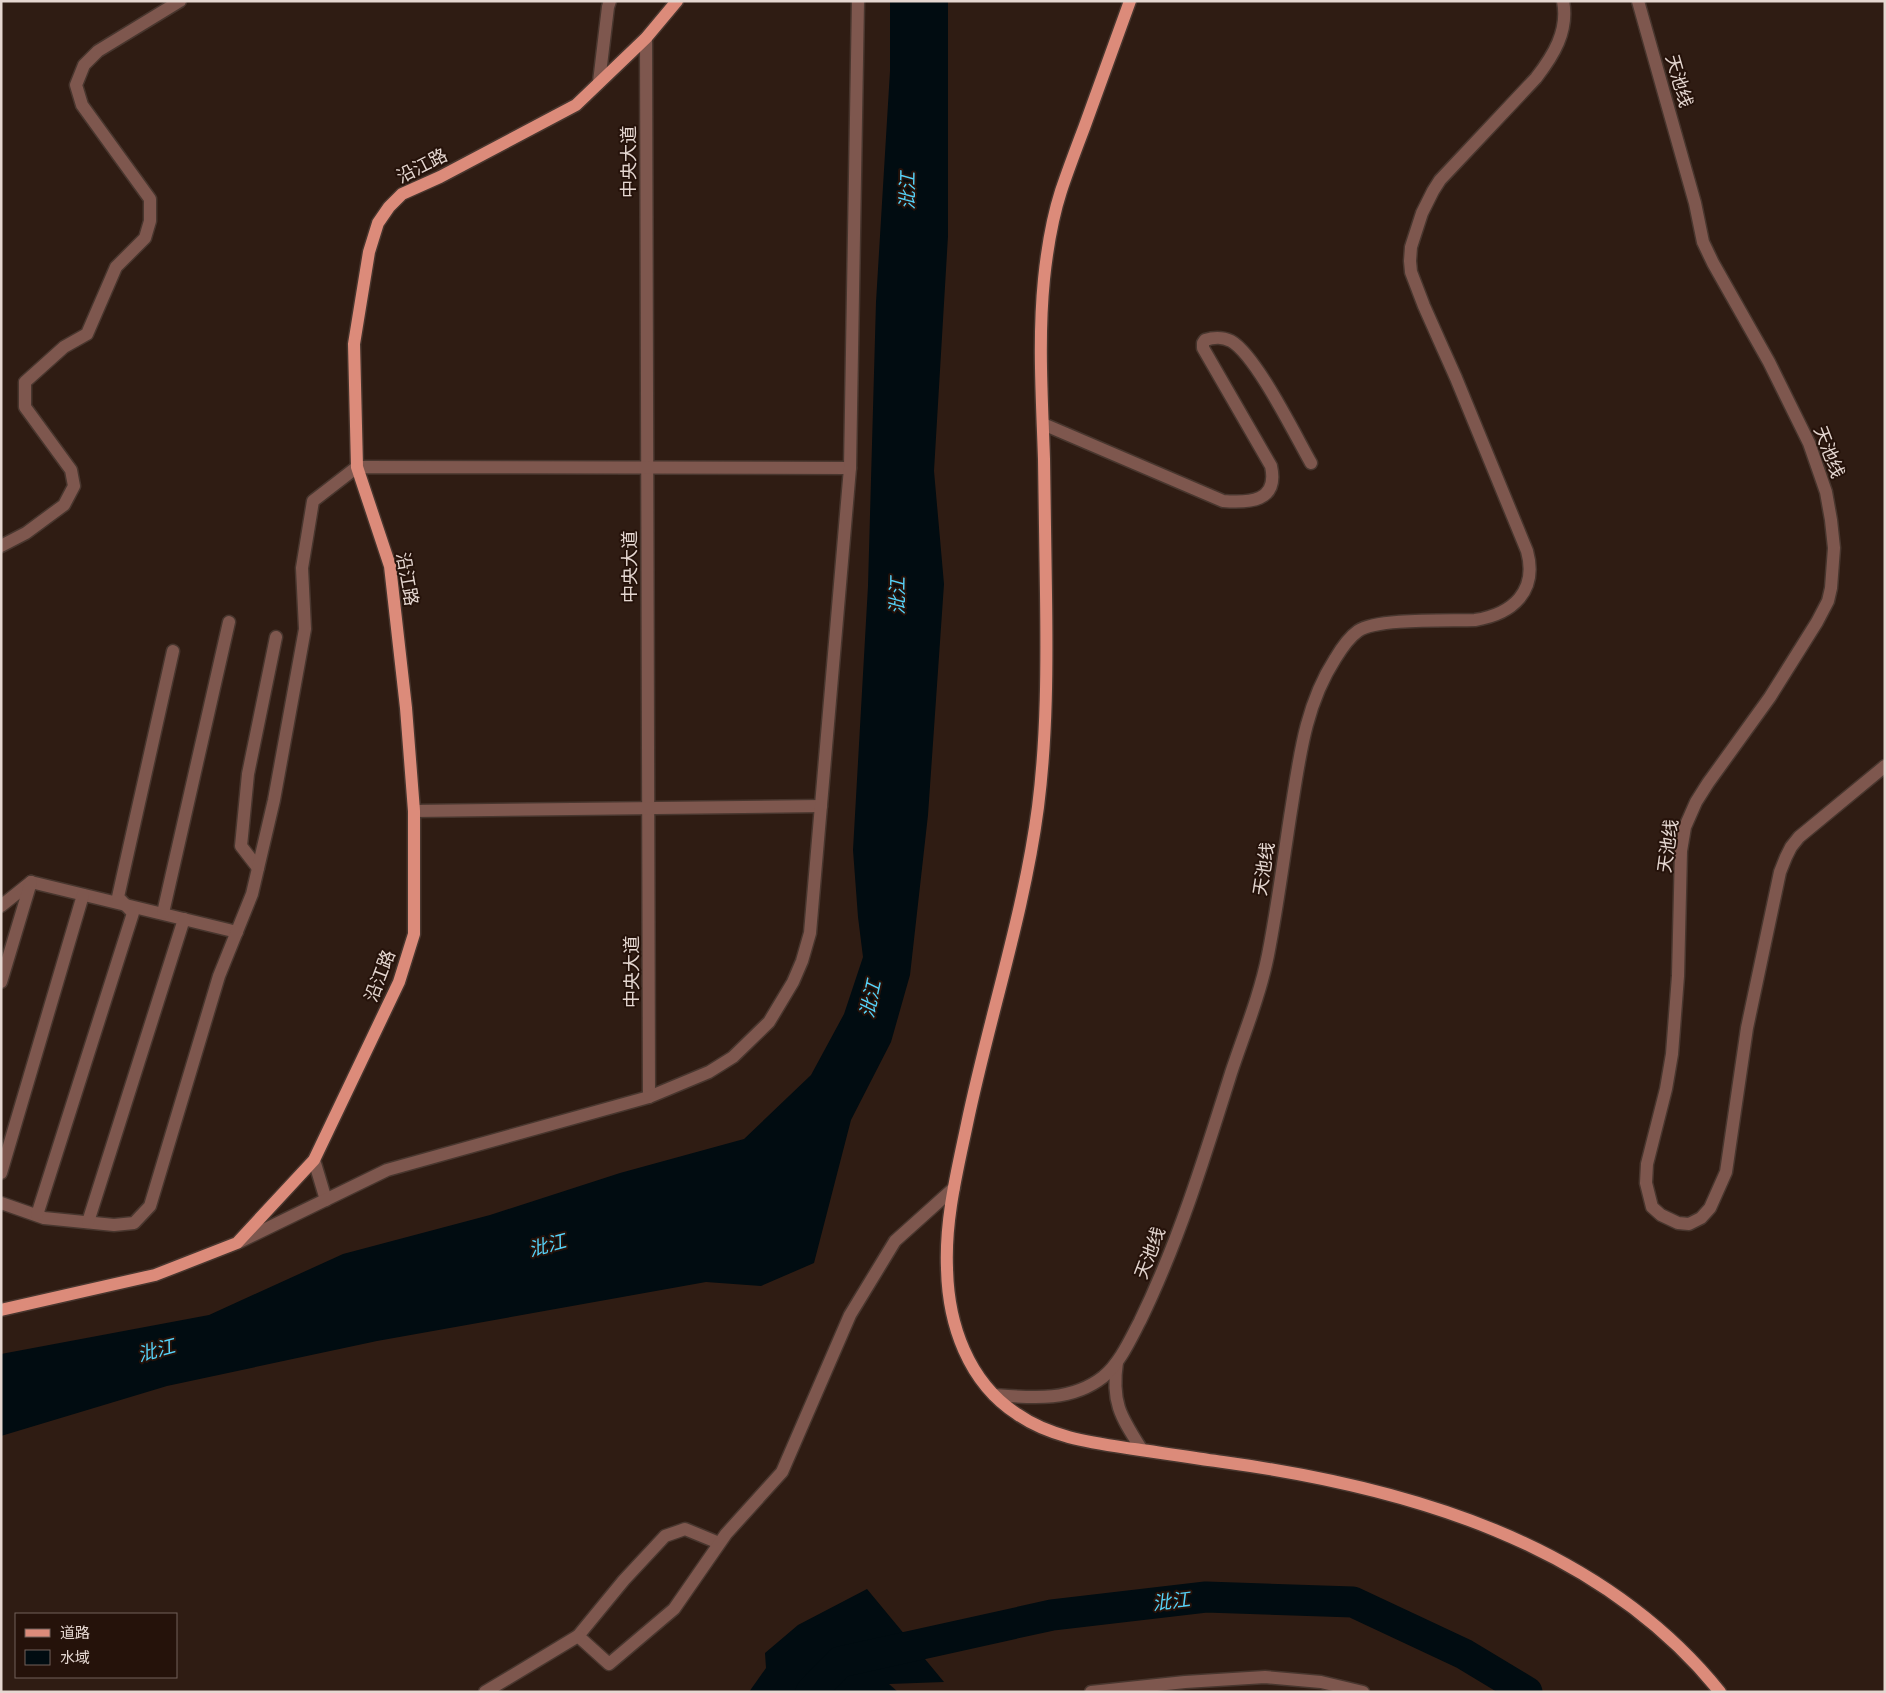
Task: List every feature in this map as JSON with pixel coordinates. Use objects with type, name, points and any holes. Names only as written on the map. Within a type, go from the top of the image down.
[{"type":"main road","name":"沿江路","points":[[237,1243],[314,1160],[399,982],[414,934],[414,811],[406,708],[390,566],[357,468],[354,344],[369,252],[378,223],[389,207],[402,194],[440,177],[576,105],[646,38],[676,1]]},
{"type":"main road","points":[[1130,1],[1060,193],[1050,234],[1044,278],[1040,376],[1043,424],[1047,662],[1043,767],[1026,877],[974,1089],[954,1188],[947,1237],[948,1296],[953,1321],[968,1362],[994,1395],[1016,1414],[1044,1429],[1089,1442],[1234,1463],[1333,1481],[1393,1495],[1450,1512],[1505,1534],[1572,1567],[1628,1603],[1674,1641],[1720,1692]]},
{"type":"main road","points":[[1,1310],[155,1275],[237,1243]]},
{"type":"street","points":[[1,546],[26,533],[64,505],[74,486],[71,470],[24,407],[25,382],[64,347],[87,334],[116,267],[144,238],[150,221],[150,199],[82,105],[76,85],[84,66],[98,52],[180,1]]},
{"type":"street","points":[[599,82],[610,1]]},
{"type":"street","points":[[237,1243],[387,1170],[649,1097],[710,1072],[733,1057],[769,1022],[780,1005],[802,961],[810,933],[850,468],[858,1]]},
{"type":"street","name":"天池线","points":[[994,1395],[1045,1398],[1077,1392],[1104,1376],[1117,1362],[1128,1344],[1153,1294],[1202,1165],[1259,993],[1268,955],[1303,735],[1318,691],[1341,648],[1350,638],[1366,626],[1386,623],[1490,618],[1518,599],[1529,584],[1530,561],[1527,551],[1456,378],[1424,306],[1411,272],[1410,261],[1411,247],[1422,213],[1433,190],[1440,180],[1536,78],[1550,60],[1558,46],[1562,31],[1563,1]]},
{"type":"street","name":"天池线","points":[[1638,1],[1695,203],[1703,242],[1713,264],[1769,362],[1809,443],[1826,492],[1834,548],[1832,588],[1828,601],[1817,622],[1770,697],[1708,783],[1696,802],[1685,827],[1682,852],[1678,976],[1672,1054],[1666,1089],[1647,1164],[1646,1183],[1652,1207],[1670,1221],[1690,1224],[1701,1218],[1710,1208],[1716,1197],[1726,1172],[1747,1028],[1780,872],[1788,852],[1799,837],[1885,766]]},
{"type":"street","name":"中央大道","points":[[646,38],[649,1097]]},
{"type":"street","points":[[1043,424],[1222,502],[1240,503],[1256,501],[1268,490],[1273,478],[1271,466],[1202,348],[1205,340],[1220,338],[1232,342],[1245,353],[1263,379],[1311,463]]},
{"type":"street","points":[[1,1203],[37,1215],[114,1226],[134,1223],[150,1206],[219,976],[252,894],[274,800],[305,629],[302,568],[313,501],[357,468],[850,468]]},
{"type":"street","points":[[163,914],[229,622]]},
{"type":"street","points":[[258,868],[241,846],[248,774],[276,637]]},
{"type":"street","points":[[37,1215],[132,913],[118,897],[172,651]]},
{"type":"street","points":[[414,811],[821,806]]},
{"type":"street","points":[[31,882],[237,932]]},
{"type":"street","points":[[1,906],[31,882]]},
{"type":"street","points":[[1,982],[31,882]]},
{"type":"street","points":[[1,1173],[84,895]]},
{"type":"street","points":[[88,1222],[184,919]]},
{"type":"street","points":[[314,1160],[326,1200]]},
{"type":"street","points":[[578,1636],[609,1664],[674,1609],[719,1543],[782,1472],[850,1315],[895,1241],[954,1188]]},
{"type":"street","points":[[1117,1362],[1114,1378],[1115,1396],[1119,1412],[1142,1450]]},
{"type":"street","points":[[485,1692],[578,1636],[624,1580],[665,1536],[685,1529],[719,1543]]},
{"type":"street","points":[[1091,1692],[1185,1682],[1265,1677],[1320,1682],[1363,1692]]},
{"type":"water","points":[[890,1],[948,1],[948,236],[934,471],[944,584],[928,815],[910,975],[891,1042],[851,1120],[814,1263],[761,1286],[706,1282],[377,1341],[167,1386],[1,1436],[1,1354],[209,1315],[343,1254],[490,1215],[620,1173],[744,1139],[811,1075],[844,1014],[863,957],[853,850],[868,586],[876,302],[890,71]]},
{"type":"water","points":[[867,1589],[944,1682],[889,1684],[898,1692],[749,1692],[766,1668],[765,1653],[798,1625]]},
{"type":"waterway","name":"沘江","points":[[811,1692],[840,1662],[1052,1615],[1206,1597],[1353,1602],[1464,1654],[1527,1692]]}]
